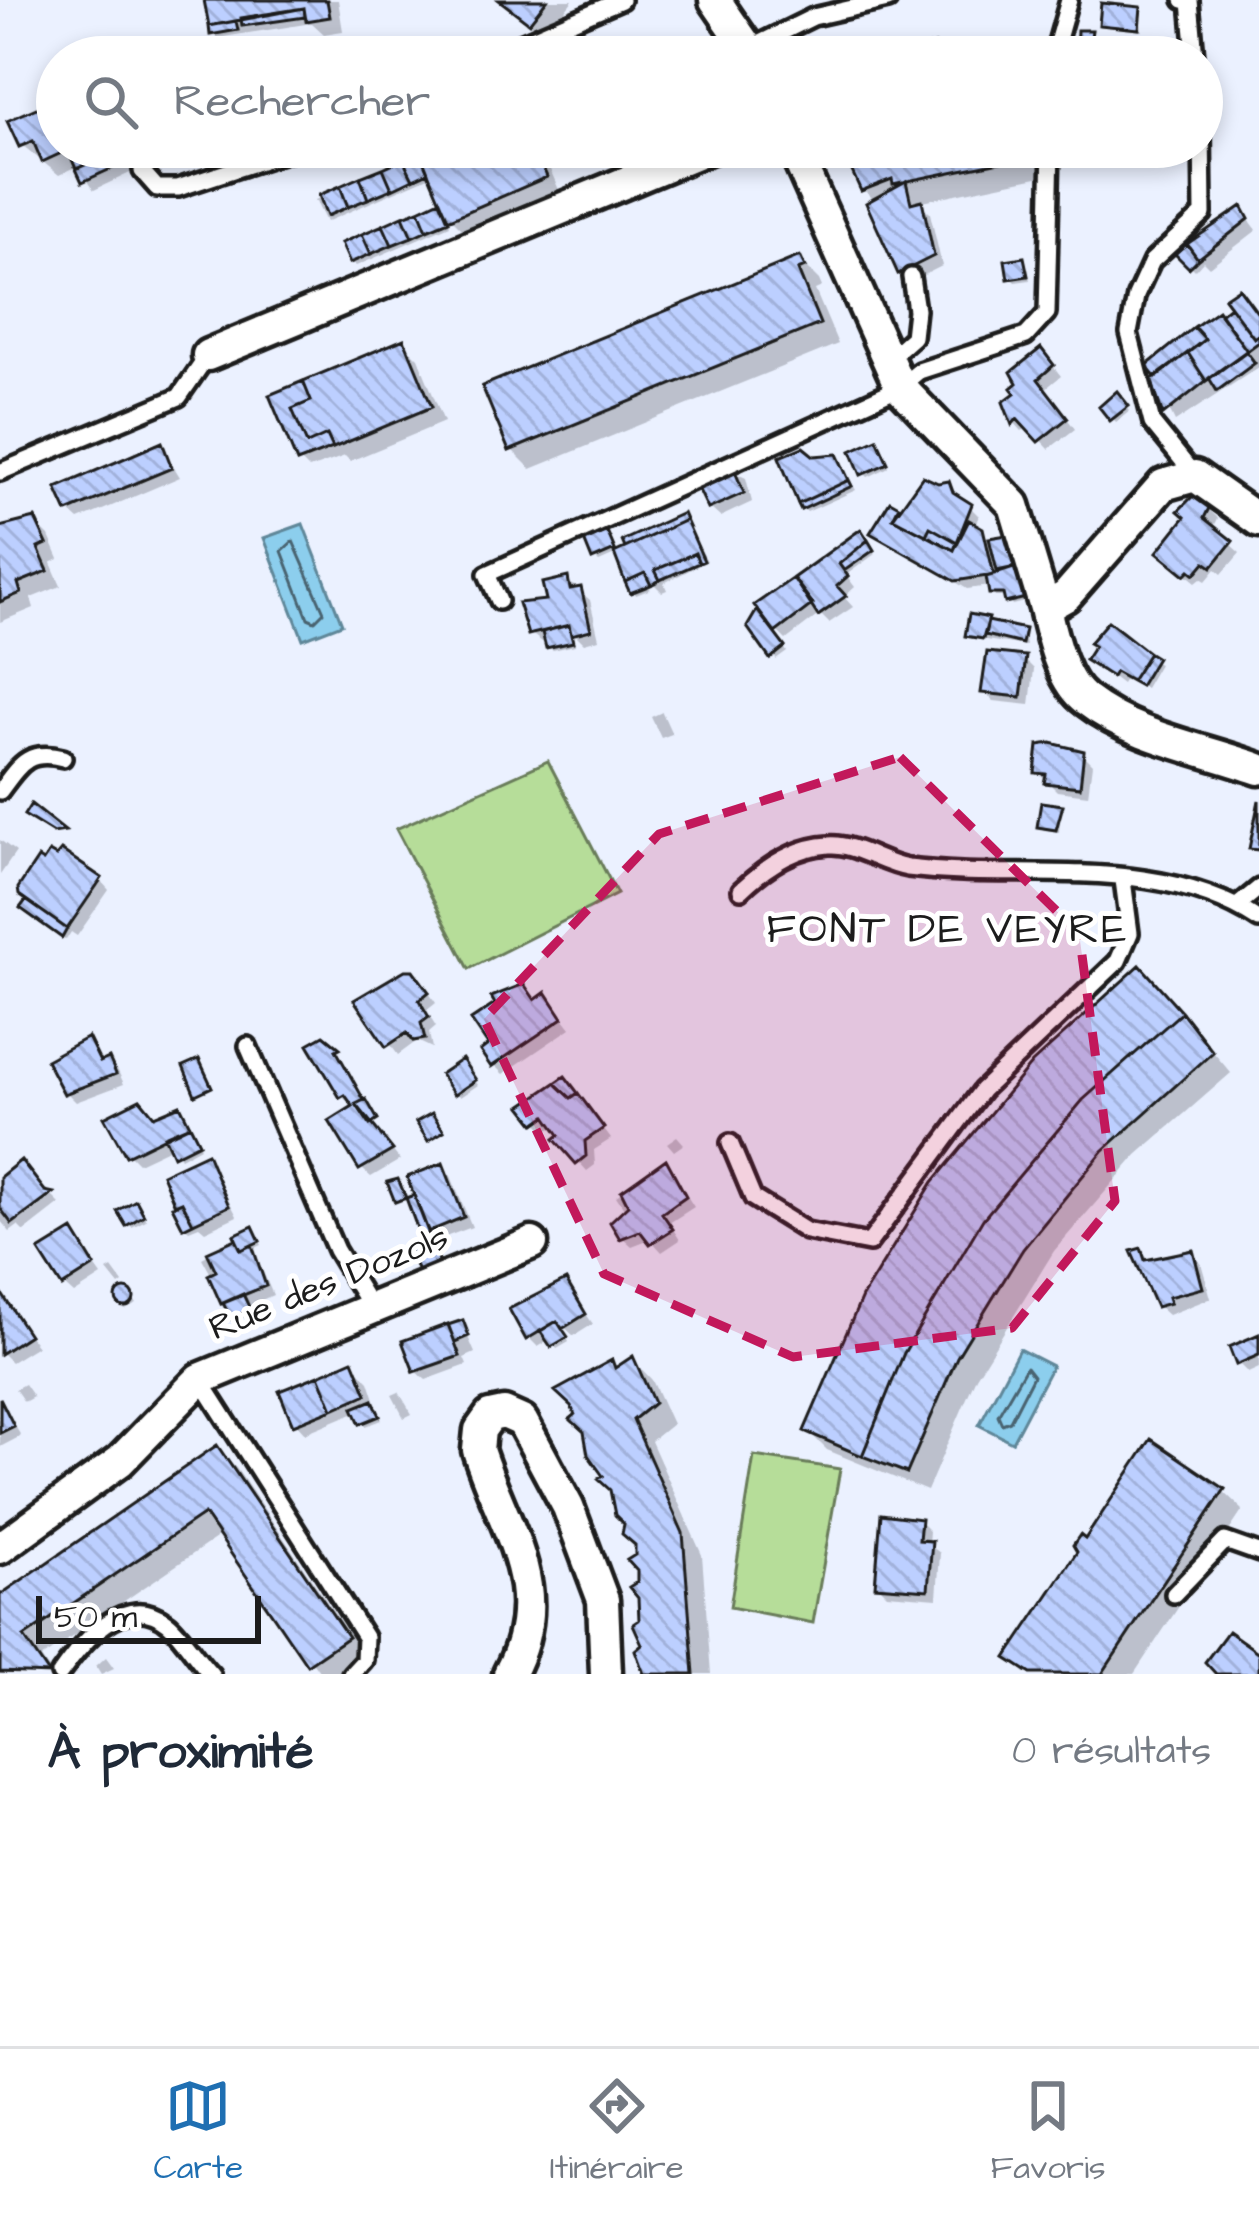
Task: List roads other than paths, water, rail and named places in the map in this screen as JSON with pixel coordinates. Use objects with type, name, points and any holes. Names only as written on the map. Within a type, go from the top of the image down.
[{"type":"street","points":[[715,0],[741,36]]},
{"type":"street","points":[[208,356],[660,168]]},
{"type":"street","points":[[803,168],[893,373],[1014,505],[1055,651],[1082,699],[1162,739],[1259,769]]},
{"type":"street","points":[[1045,608],[1066,596],[1163,485],[1195,476],[1259,521]]},
{"type":"street","name":"Rue des Dozols","points":[[0,1548],[120,1461],[200,1379],[532,1243]]},
{"type":"street","points":[[508,1674],[528,1610],[526,1567],[478,1450],[480,1430],[490,1416],[504,1413],[522,1421],[568,1507],[603,1600],[606,1674]]},
{"type":"lane","points":[[537,36],[621,0]]},
{"type":"lane","points":[[780,36],[813,17],[888,0]]},
{"type":"lane","points":[[1059,36],[1069,0]]},
{"type":"lane","points":[[1183,0],[1190,1],[1193,36]]},
{"type":"lane","points":[[142,171],[157,188],[178,188],[239,168]]},
{"type":"lane","points":[[499,601],[488,574],[893,373],[919,371],[1026,336],[1047,313],[1050,168]]},
{"type":"lane","points":[[1195,476],[1152,423],[1129,333],[1136,296],[1152,261],[1203,214],[1202,168]]},
{"type":"lane","points":[[893,373],[913,337],[916,310],[911,277]]},
{"type":"lane","points":[[0,472],[178,397],[208,356]]},
{"type":"lane","points":[[0,791],[25,758],[39,752],[63,758]]},
{"type":"lane","points":[[741,890],[802,849],[835,844],[901,867],[1166,884],[1237,906],[1259,920]]},
{"type":"lane","points":[[730,1143],[753,1198],[806,1231],[868,1243],[982,1090],[1118,961],[1130,933],[1124,880]]},
{"type":"lane","points":[[1237,906],[1259,888]]},
{"type":"lane","points":[[248,1046],[335,1250],[370,1306]]},
{"type":"lane","points":[[200,1379],[365,1637],[364,1660],[351,1674]]},
{"type":"lane","points":[[1174,1594],[1225,1541],[1259,1553]]},
{"type":"lane","points":[[60,1674],[90,1630],[118,1617],[144,1616],[167,1622],[211,1674]]},
{"type":"water","points":[[303,524],[342,624],[303,639],[264,538]]},
{"type":"water","points":[[1019,1349],[1052,1366],[1012,1442],[979,1425]]},
{"type":"district","name":"FONT DE VEYRE","points":[[948,930]]}]
